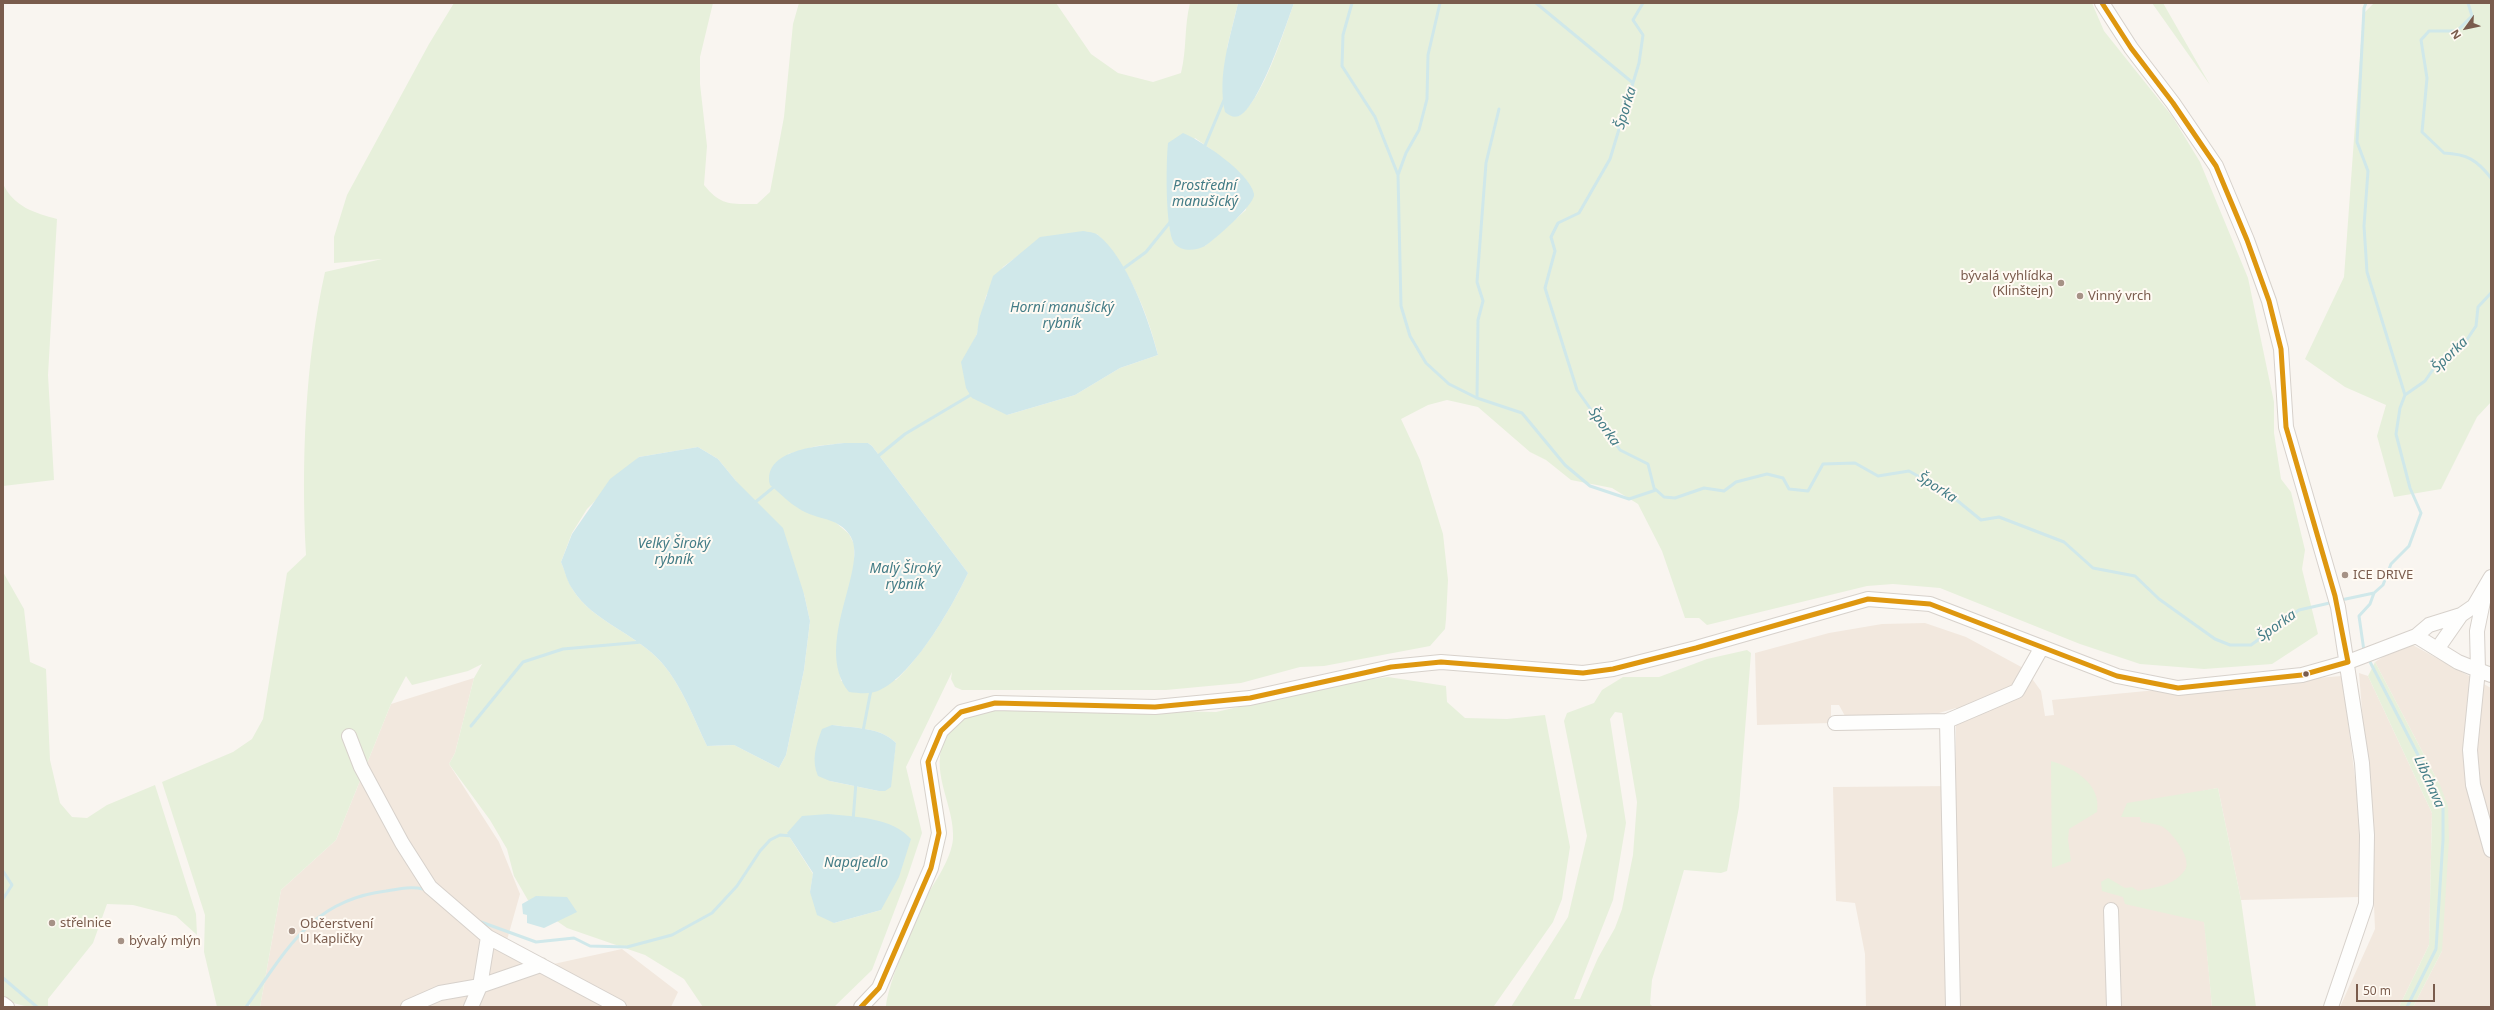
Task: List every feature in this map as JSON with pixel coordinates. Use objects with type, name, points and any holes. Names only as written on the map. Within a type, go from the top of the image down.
[{"type":"street","points":[[2102,3],[2131,48],[2173,103],[2216,166],[2247,240],[2269,301],[2281,349],[2283,405],[2286,427],[2337,602],[2360,657],[2362,763],[2367,835],[2366,904],[2331,1007]]},
{"type":"street","points":[[861,1007],[879,988],[931,868],[939,833],[928,762],[941,731],[961,712],[995,703],[1155,707],[1250,698],[1392,668],[1441,662],[1590,672],[1613,669],[1696,648],[1868,599],[1930,604],[2117,676],[2178,688],[2302,675],[2360,657],[2416,636],[2429,625],[2461,615],[2474,606],[2489,582]]},
{"type":"street","points":[[2489,582],[2477,631],[2484,673],[2470,750],[2473,785],[2491,850]]},
{"type":"street","points":[[2438,648],[2461,615]]},
{"type":"street","points":[[2416,636],[2438,648],[2458,662],[2484,673]]},
{"type":"street","points":[[1835,723],[1947,721],[2017,691],[2042,647]]},
{"type":"street","points":[[1947,721],[1953,1007]]},
{"type":"street","points":[[349,736],[361,767],[402,843],[430,887],[488,937],[619,1007]]},
{"type":"street","points":[[2111,910],[2114,1007]]},
{"type":"street","points":[[471,1007],[480,986],[488,937]]},
{"type":"street","points":[[408,1007],[440,993],[480,986],[541,965]]},
{"type":"street","points":[[3,1004],[8,1007]]},
{"type":"shaded area","points":[[1925,623],[1966,637],[2025,669],[2041,691],[2045,716],[2054,715],[2052,700],[2157,690],[2342,676],[2364,847],[2359,897],[2241,900],[2218,788],[2193,793],[2212,1007],[1866,1007],[1865,954],[1855,903],[1836,901],[1833,787],[1956,786],[1956,708],[1939,713],[1845,716],[1839,705],[1831,705],[1831,723],[1757,725],[1755,653],[1829,633],[1882,624]]},
{"type":"shaded area","points":[[2411,644],[2491,688],[2491,1007],[2413,1007],[2442,951],[2440,785],[2375,662],[2397,648]]},
{"type":"shaded area","points":[[2359,673],[2368,676],[2432,813],[2429,945],[2399,1007],[2340,1007],[2375,929],[2370,808]]},
{"type":"shaded area","points":[[474,678],[455,753],[449,764],[499,842],[520,894],[507,940],[549,965],[622,949],[678,992],[671,1007],[260,1007],[281,890],[336,840],[391,704]]},
{"type":"green space","points":[[454,3],[713,3],[700,57],[700,84],[707,146],[704,185],[710,192],[721,200],[733,204],[757,204],[770,192],[784,117],[793,24],[799,3],[1056,3],[1091,54],[1118,73],[1153,82],[1181,73],[1190,3],[1238,3],[1227,48],[1239,116],[1257,95],[1272,64],[1294,3],[2092,3],[2104,31],[2172,116],[2200,162],[2248,278],[2274,402],[2274,433],[2281,479],[2291,492],[2305,550],[2302,569],[2318,634],[2272,664],[2204,669],[2140,664],[2080,644],[1940,588],[1893,584],[1867,586],[1707,625],[1699,618],[1685,618],[1662,551],[1638,504],[1612,488],[1571,480],[1546,460],[1530,452],[1478,407],[1447,400],[1428,405],[1401,419],[1420,460],[1443,534],[1448,580],[1445,629],[1430,646],[1324,666],[1300,667],[1241,683],[1166,690],[962,690],[955,687],[951,679],[952,672],[906,767],[922,833],[908,875],[872,970],[834,1007],[703,1007],[684,979],[645,955],[567,928],[529,902],[514,876],[507,849],[490,820],[449,764],[455,753],[474,678],[482,664],[468,671],[412,685],[406,676],[391,704],[336,840],[281,890],[260,1007],[250,1007],[250,1004],[243,1007],[217,1007],[204,952],[205,915],[162,782],[233,752],[252,739],[263,719],[287,573],[306,555],[304,485],[306,413],[313,341],[325,272],[382,259],[334,263],[334,237],[347,195],[429,44]],"holes":[[[1195,138],[1212,150],[1248,182],[1246,210],[1205,246],[1174,243],[1170,229],[1167,190]],[[1097,234],[1118,261],[1135,290],[1148,322],[1158,355],[1120,368],[1075,395],[1007,415],[971,346],[977,334],[986,296],[1003,267],[1019,255]],[[844,443],[868,443],[872,446],[968,573],[954,601],[927,644],[896,680],[841,681],[837,649],[854,565],[854,544],[849,534],[834,521],[788,454],[817,446]],[[698,447],[718,459],[736,481],[804,594],[810,621],[804,670],[786,755],[779,768],[734,745],[707,746],[682,692],[662,663],[640,644],[591,610],[581,601],[570,584],[561,562],[572,533],[587,509],[639,457]],[[832,725],[875,731],[883,734],[896,743],[890,787],[879,791],[830,781]],[[787,833],[881,910],[834,923],[810,892],[813,874]]]},
{"type":"green space","points":[[2152,3],[2163,3],[2210,85]]},
{"type":"green space","points":[[2374,3],[2491,3],[2491,402],[2477,417],[2441,489],[2394,497],[2377,436],[2386,405],[2345,387],[2305,359],[2344,277],[2363,14]]},
{"type":"green space","points":[[3,184],[19,204],[33,211],[57,219],[48,375],[54,480],[3,486]]},
{"type":"green space","points":[[3,572],[24,609],[30,662],[46,669],[50,760],[60,803],[72,817],[87,818],[107,805],[155,785],[196,914],[197,935],[176,916],[133,905],[107,904],[93,943],[48,999],[48,1007],[18,1004],[7,1000],[3,996]]},
{"type":"green space","points":[[1747,650],[1751,653],[1739,807],[1727,871],[1721,873],[1684,870],[1652,980],[1650,1004],[1653,1007],[1511,1007],[1568,917],[1587,836],[1564,721],[1567,713],[1594,703],[1602,690],[1623,677],[1659,677],[1707,659]],"holes":[[[1615,712],[1622,713],[1637,802],[1633,855],[1622,909],[1615,928],[1598,958],[1580,999],[1574,999],[1613,900],[1626,823],[1610,719]]]},
{"type":"green space","points":[[2375,662],[2440,785],[2448,806],[2449,840],[2442,951],[2413,1007],[2399,1007],[2429,945],[2432,813],[2368,676]]},
{"type":"green space","points":[[1388,677],[1446,686],[1447,702],[1465,718],[1507,719],[1545,715],[1570,847],[1562,899],[1553,922],[1494,1006],[1501,1007],[886,1007],[891,984],[914,922],[925,899],[938,878],[952,847],[953,827],[941,779],[940,755],[947,735],[952,728],[964,719],[971,715],[996,708],[1216,712],[1349,682]]},
{"type":"green space","points":[[2051,761],[2069,768],[2085,779],[2091,786],[2097,802],[2097,812],[2069,829],[2068,840],[2071,861],[2052,868]]},
{"type":"green space","points":[[2218,788],[2241,900],[2256,1007],[2212,1007],[2204,922],[2125,904],[2123,897],[2102,891],[2101,882],[2108,878],[2125,888],[2132,887],[2138,891],[2158,887],[2170,883],[2176,879],[2181,875],[2187,866],[2182,849],[2165,828],[2155,824],[2141,822],[2140,817],[2121,817],[2127,803]]},
{"type":"water","points":[[1238,3],[1294,3],[1271,64],[1255,98],[1247,109],[1239,116],[1235,117],[1230,116],[1225,112],[1223,98],[1223,71]]},
{"type":"water","name":"Prostřední manušický","points":[[1183,133],[1213,150],[1235,168],[1251,186],[1254,194],[1253,199],[1248,206],[1225,230],[1205,246],[1193,250],[1181,248],[1174,243],[1169,224],[1167,179],[1168,143]]},
{"type":"water","name":"Horní manušický rybník","points":[[1083,231],[1098,235],[1109,245],[1118,259],[1136,290],[1158,355],[1120,368],[1075,395],[1007,415],[972,398],[966,388],[961,362],[977,334],[979,319],[993,276],[1040,237]]},
{"type":"water","name":"Malý Široký rybník","points":[[844,443],[868,443],[872,446],[968,573],[942,621],[919,655],[893,682],[876,692],[868,693],[849,692],[839,673],[836,651],[838,629],[853,565],[854,547],[849,534],[840,525],[830,520],[807,513],[797,507],[770,485],[770,473],[775,464],[784,457],[808,448]]},
{"type":"water","name":"Velký Široký rybník","points":[[698,447],[718,459],[736,481],[783,528],[804,594],[810,621],[804,670],[786,755],[779,768],[734,745],[707,746],[682,692],[662,663],[652,653],[603,619],[581,601],[569,584],[561,562],[572,534],[610,479],[639,457]]},
{"type":"water","points":[[832,725],[875,731],[890,738],[896,743],[891,787],[885,791],[879,791],[830,781],[818,776],[815,764],[816,747],[822,729]]},
{"type":"water","name":"Napajedlo","points":[[828,814],[861,817],[884,822],[894,826],[911,839],[899,877],[881,910],[834,923],[817,915],[810,892],[813,873],[787,833],[802,816]]},
{"type":"water","points":[[536,896],[567,897],[577,912],[544,928],[527,923],[527,915],[523,914],[522,904]]},
{"type":"waterway","points":[[1352,3],[1343,35],[1342,66],[1375,117],[1398,175],[1401,306],[1410,336],[1426,363],[1449,384],[1477,398],[1522,413],[1565,465],[1590,486],[1629,499],[1656,490]]},
{"type":"waterway","points":[[1398,175],[1406,153],[1419,130],[1427,99],[1428,55],[1440,3]]},
{"type":"waterway","points":[[1536,3],[1633,83]]},
{"type":"waterway","name":"Šporka","points":[[1643,3],[1633,20],[1643,35],[1639,63],[1610,159],[1579,213],[1558,223],[1551,237],[1555,251],[1545,288],[1577,390],[1620,450],[1648,464],[1654,488],[1664,497],[1675,498],[1704,488],[1724,491],[1736,482],[1767,474],[1783,478],[1789,489],[1808,491],[1823,464],[1855,463],[1878,476],[1909,471],[1948,493],[1981,520],[1999,517],[2064,542],[2093,568],[2135,576],[2159,599],[2215,639],[2230,645],[2251,645],[2299,610],[2334,602]]},
{"type":"waterway","points":[[2366,3],[2364,8],[2357,142],[2368,171],[2364,226],[2367,272],[2405,395]]},
{"type":"waterway","name":"Šporka","points":[[2468,3],[2472,16],[2457,31],[2429,31],[2421,40],[2427,78],[2422,132],[2444,153],[2459,155],[2471,159],[2476,162],[2491,178]]},
{"type":"waterway","points":[[1204,148],[1224,100]]},
{"type":"waterway","points":[[1477,398],[1478,320],[1483,301],[1477,282],[1486,163],[1499,109]]},
{"type":"waterway","points":[[1120,271],[1146,252],[1171,221]]},
{"type":"waterway","name":"Šporka","points":[[2341,600],[2374,593],[2383,585],[2391,564],[2409,546],[2421,513],[2410,488],[2396,434],[2400,408],[2405,395],[2425,381],[2434,368],[2464,344],[2476,326],[2478,307],[2491,293]]},
{"type":"waterway","points":[[877,457],[905,434],[974,393]]},
{"type":"waterway","points":[[753,504],[775,486]]},
{"type":"waterway","name":"Libchava","points":[[2364,651],[2359,616],[2370,604],[2374,593]]},
{"type":"waterway","points":[[471,726],[523,662],[563,649],[642,642]]},
{"type":"waterway","name":"Libchava","points":[[2368,658],[2435,788],[2443,807],[2443,840],[2436,949],[2407,1007]]},
{"type":"waterway","points":[[863,731],[871,690]]},
{"type":"waterway","points":[[853,821],[856,782]]},
{"type":"waterway","points":[[481,922],[536,942],[574,938],[590,946],[627,947],[672,935],[712,913],[737,886],[760,851],[770,840],[780,835],[792,836]]},
{"type":"waterway","name":"Šporka","points":[[3,871],[12,885],[3,899]]},
{"type":"waterway","points":[[246,1007],[288,948],[303,931],[319,917],[338,905],[360,896],[400,889],[423,889],[425,887]]},
{"type":"waterway","name":"Šporka","points":[[3,978],[37,1007]]},
{"type":"transit line","points":[[2102,3],[2131,48],[2173,103],[2216,166],[2247,240],[2269,301],[2281,349],[2286,427],[2335,596],[2348,662]]},
{"type":"transit line","points":[[861,1007],[879,988],[931,868],[939,833],[928,762],[941,731],[961,712],[995,703],[1155,707],[1250,698],[1391,667],[1441,662],[1583,673],[1613,669],[1696,648],[1868,599],[1930,604],[2117,676],[2178,688],[2302,675],[2348,662]]},
{"type":"place","name":"bývalá vyhlídka (Klinštejn)","points":[[2061,283]]},
{"type":"place","name":"Vinný vrch","points":[[2080,296]]},
{"type":"place","name":"ICE DRIVE","points":[[2345,575]]},
{"type":"place","name":"střelnice","points":[[52,923]]},
{"type":"place","name":"Občerstvení U Kapličky","points":[[292,931]]},
{"type":"place","name":"bývalý mlýn","points":[[121,941]]}]
